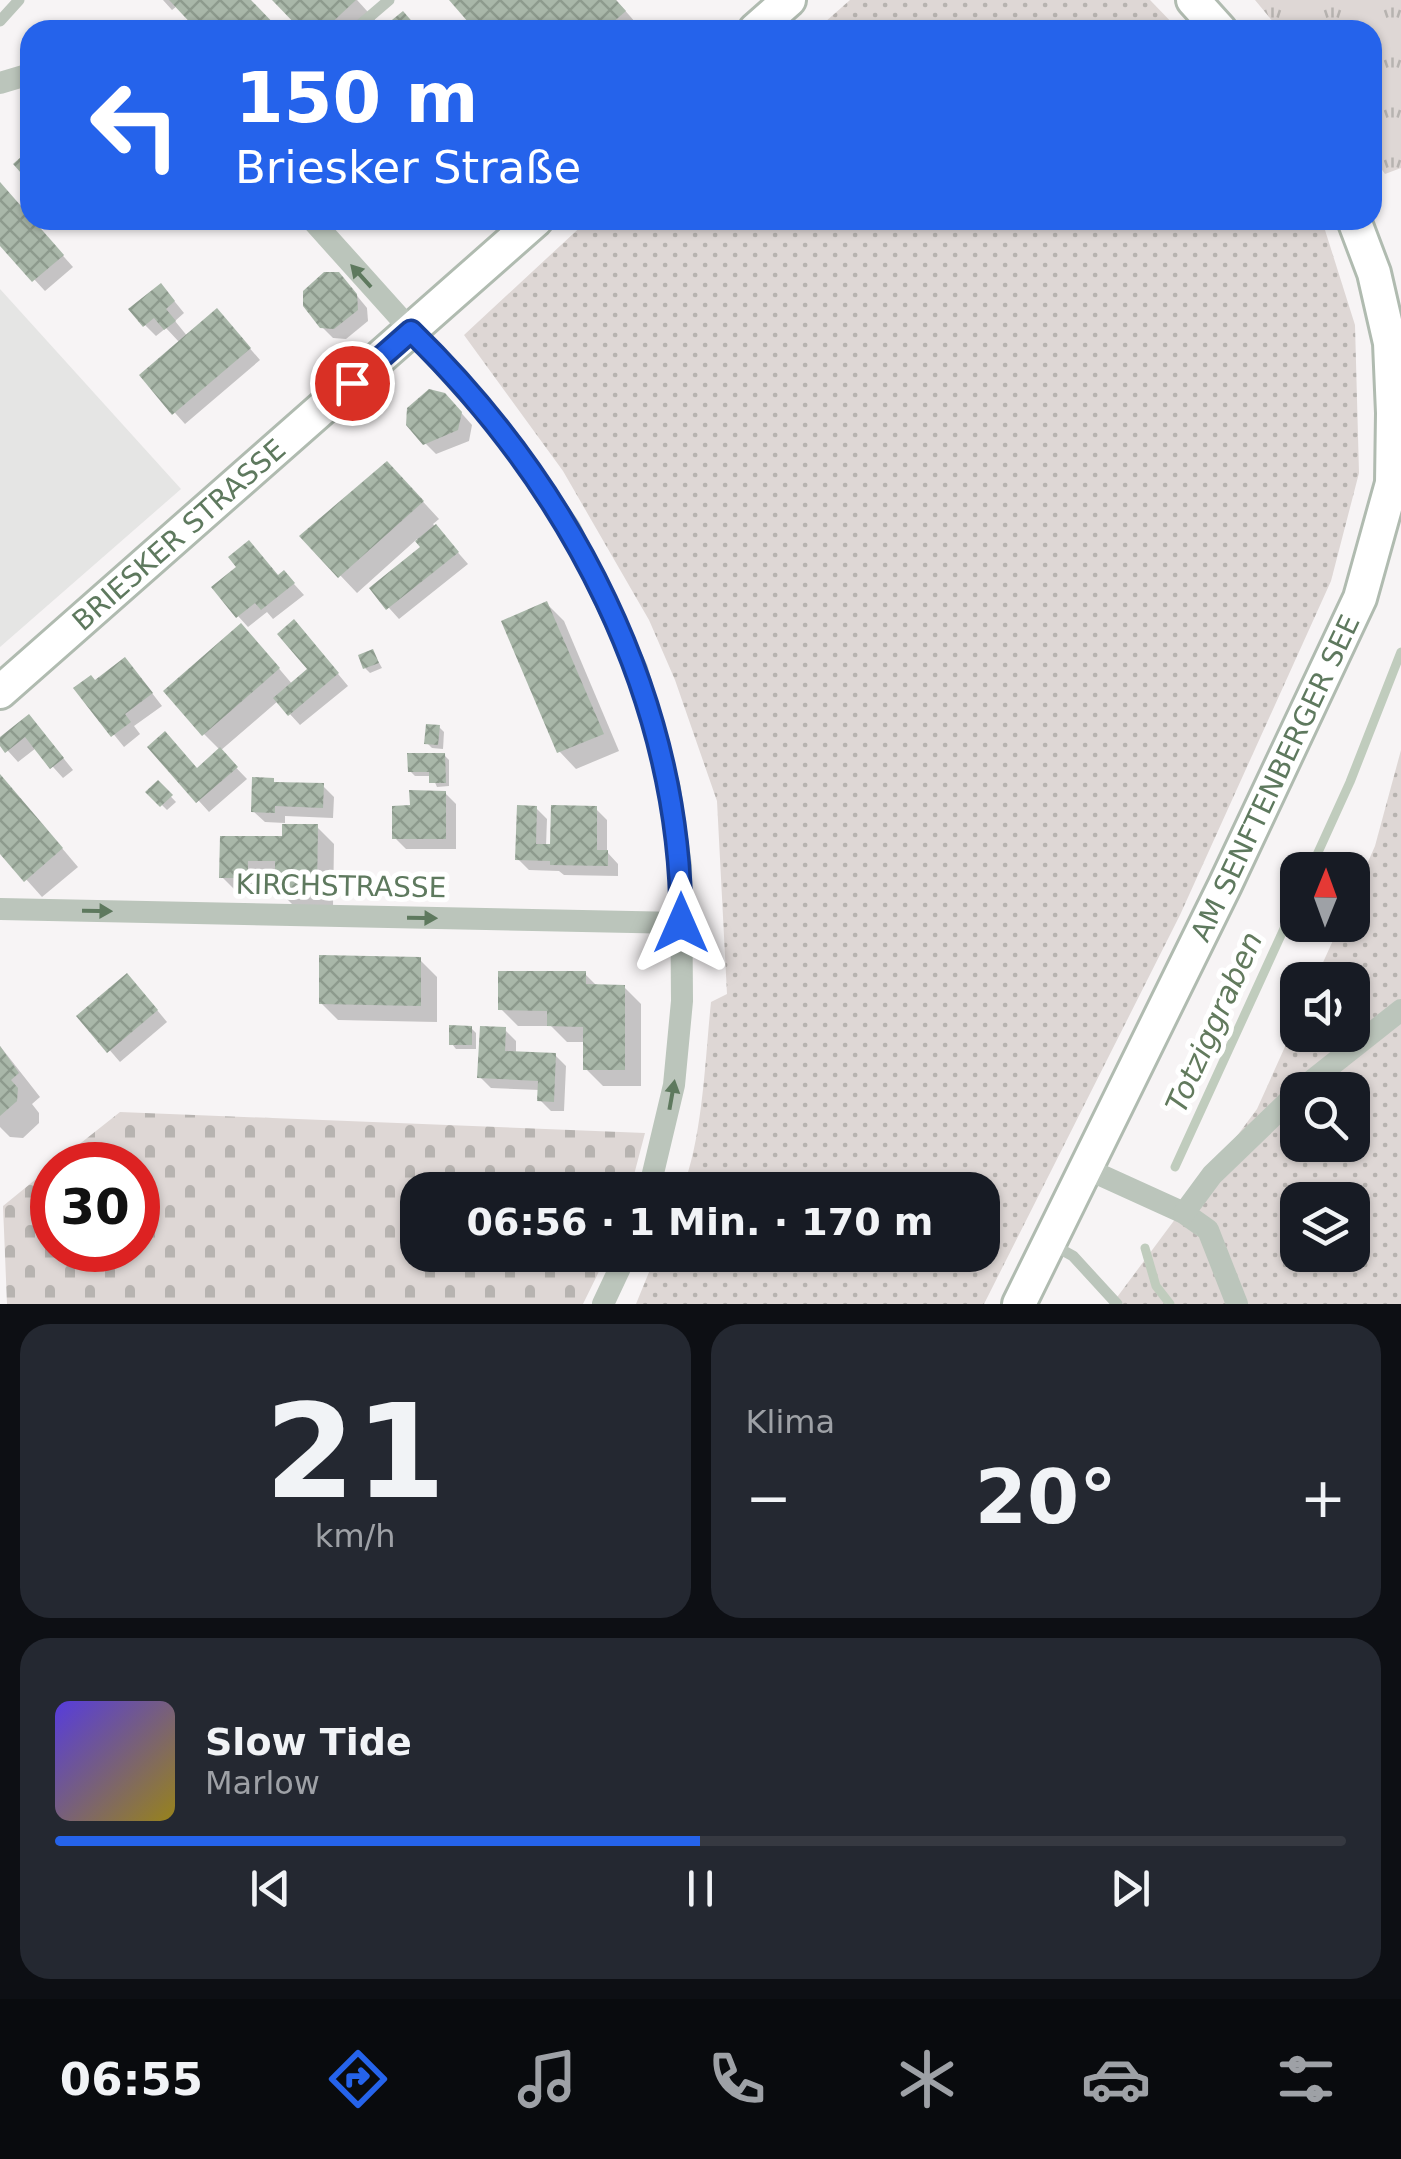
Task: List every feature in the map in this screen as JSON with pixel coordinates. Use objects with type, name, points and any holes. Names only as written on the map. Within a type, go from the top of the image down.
[{"type":"street","points":[[766,20],[789,0]]},
{"type":"street","points":[[1193,0],[1211,20]]},
{"type":"street","points":[[321,230],[508,437],[570,528],[630,653],[670,788],[681,866],[682,1001],[674,1085],[653,1172]]},
{"type":"street","name":"BRIESKER STRASSE","points":[[0,692],[525,230]]},
{"type":"street","name":"AM SENFTENBERGER SEE","points":[[1019,1304],[1225,885],[1360,598],[1392,483],[1390,343],[1374,272],[1358,230]]},
{"type":"street","name":"KIRCHSTRASSE","points":[[0,908],[681,923]]},
{"type":"street","points":[[1323,1072],[1401,1010]]},
{"type":"street","points":[[1184,1214],[1212,1175],[1280,1109]]},
{"type":"street","points":[[1085,1168],[1184,1214],[1208,1230],[1237,1304]]},
{"type":"street","points":[[603,1304],[618,1272]]},
{"type":"lane","points":[[0,21],[19,0]]},
{"type":"lane","points":[[366,20],[389,0]]},
{"type":"lane","points":[[1049,1242],[1073,1256],[1117,1304]]},
{"type":"shaded area","points":[[0,289],[181,489],[0,647]]},
{"type":"green space","points":[[850,0],[1150,0],[1169,20],[827,20]]},
{"type":"green space","points":[[1255,0],[1401,0],[1401,168],[1385,174],[1382,170],[1382,20],[1272,20]]},
{"type":"green space","points":[[577,230],[1325,230],[1355,325],[1359,473],[1331,581],[1180,915],[984,1304],[636,1304],[649,1272],[1000,1272],[1000,1172],[688,1172],[699,1122],[711,1002],[727,994],[717,801],[675,680],[649,620],[563,471],[464,335]]},
{"type":"green space","points":[[1401,750],[1401,1304],[1112,1304],[1257,1109],[1283,1052],[1370,1052],[1370,962],[1323,962],[1332,942],[1370,942],[1370,857]]},
{"type":"green space","points":[[120,1112],[645,1133],[635,1172],[400,1172],[400,1272],[599,1272],[583,1304],[7,1304],[3,1206],[30,1184],[30,1272],[160,1272],[160,1142],[82,1142]]},
{"type":"building","points":[[169,0],[251,0],[270,20],[188,20]]},
{"type":"building","points":[[272,0],[356,0],[335,20],[291,20]]},
{"type":"building","points":[[449,0],[616,0],[626,11],[616,20],[466,20]]},
{"type":"building","points":[[403,11],[411,20],[392,20]]},
{"type":"building","points":[[0,182],[20,205],[20,230],[42,230],[64,255],[32,282],[0,246]]},
{"type":"building","points":[[324,272],[339,272],[357,294],[358,310],[334,329],[320,328],[303,306],[303,291]]},
{"type":"building","points":[[161,283],[175,301],[166,309],[176,321],[164,330],[154,318],[143,327],[128,309]]},
{"type":"building","points":[[217,308],[251,348],[172,415],[139,375]]},
{"type":"building","points":[[429,389],[445,393],[462,412],[458,430],[423,445],[406,425],[407,408]]},
{"type":"building","points":[[387,461],[424,501],[338,578],[299,536]]},
{"type":"building","points":[[436,524],[459,552],[386,610],[369,588],[420,547],[415,541]]},
{"type":"building","points":[[249,540],[278,575],[284,570],[295,583],[261,610],[255,603],[236,618],[211,587],[236,567],[228,557]]},
{"type":"building","points":[[547,601],[604,734],[557,753],[501,621]]},
{"type":"building","points":[[294,619],[339,673],[288,716],[273,698],[307,669],[277,634]]},
{"type":"building","points":[[241,623],[280,668],[202,736],[163,691]]},
{"type":"building","points":[[373,649],[379,663],[363,669],[358,655]]},
{"type":"building","points":[[125,657],[153,693],[125,714],[131,722],[111,737],[73,688],[91,675],[95,680]]},
{"type":"building","points":[[29,714],[64,758],[50,769],[25,737],[5,753],[0,746],[0,737]]},
{"type":"building","points":[[426,724],[440,725],[438,745],[424,744]]},
{"type":"building","points":[[165,731],[197,768],[220,747],[238,767],[196,803],[147,747]]},
{"type":"building","points":[[407,753],[445,753],[446,783],[429,783],[429,772],[408,772]]},
{"type":"building","points":[[0,774],[63,848],[24,882],[0,854]]},
{"type":"building","points":[[252,777],[274,778],[274,782],[324,783],[323,808],[275,806],[275,813],[251,812]]},
{"type":"building","points":[[158,780],[173,795],[160,807],[145,792]]},
{"type":"building","points":[[409,790],[446,791],[446,839],[392,839],[392,806],[410,805]]},
{"type":"building","points":[[517,805],[537,806],[536,844],[550,844],[551,805],[597,806],[597,850],[608,850],[608,866],[515,860]]},
{"type":"building","points":[[282,824],[318,824],[317,891],[275,890],[275,861],[248,861],[248,878],[219,878],[220,836],[282,836]]},
{"type":"building","points":[[319,955],[421,957],[421,1006],[319,1004]]},
{"type":"building","points":[[498,971],[586,971],[586,984],[625,985],[625,1070],[583,1070],[583,1027],[547,1026],[547,1011],[498,1010]]},
{"type":"building","points":[[127,973],[158,1010],[107,1053],[76,1016]]},
{"type":"building","points":[[449,1025],[472,1026],[472,1045],[449,1045]]},
{"type":"building","points":[[480,1026],[506,1027],[505,1051],[556,1053],[554,1102],[537,1101],[538,1081],[477,1078]]},
{"type":"building","points":[[0,1046],[19,1073],[11,1080],[18,1088],[17,1101],[0,1116]]},
{"type":"waterway","name":"Totziggraben","points":[[1318,852],[1401,652]]},
{"type":"waterway","name":"Totziggraben","points":[[1175,1167],[1280,937]]},
{"type":"waterway","name":"Totziggraben","points":[[1145,1248],[1156,1286],[1170,1304]]},
{"type":"route","points":[[352,383],[411,331],[508,437],[570,528],[637,669],[658,739],[670,788],[681,866],[681,923]]}]
